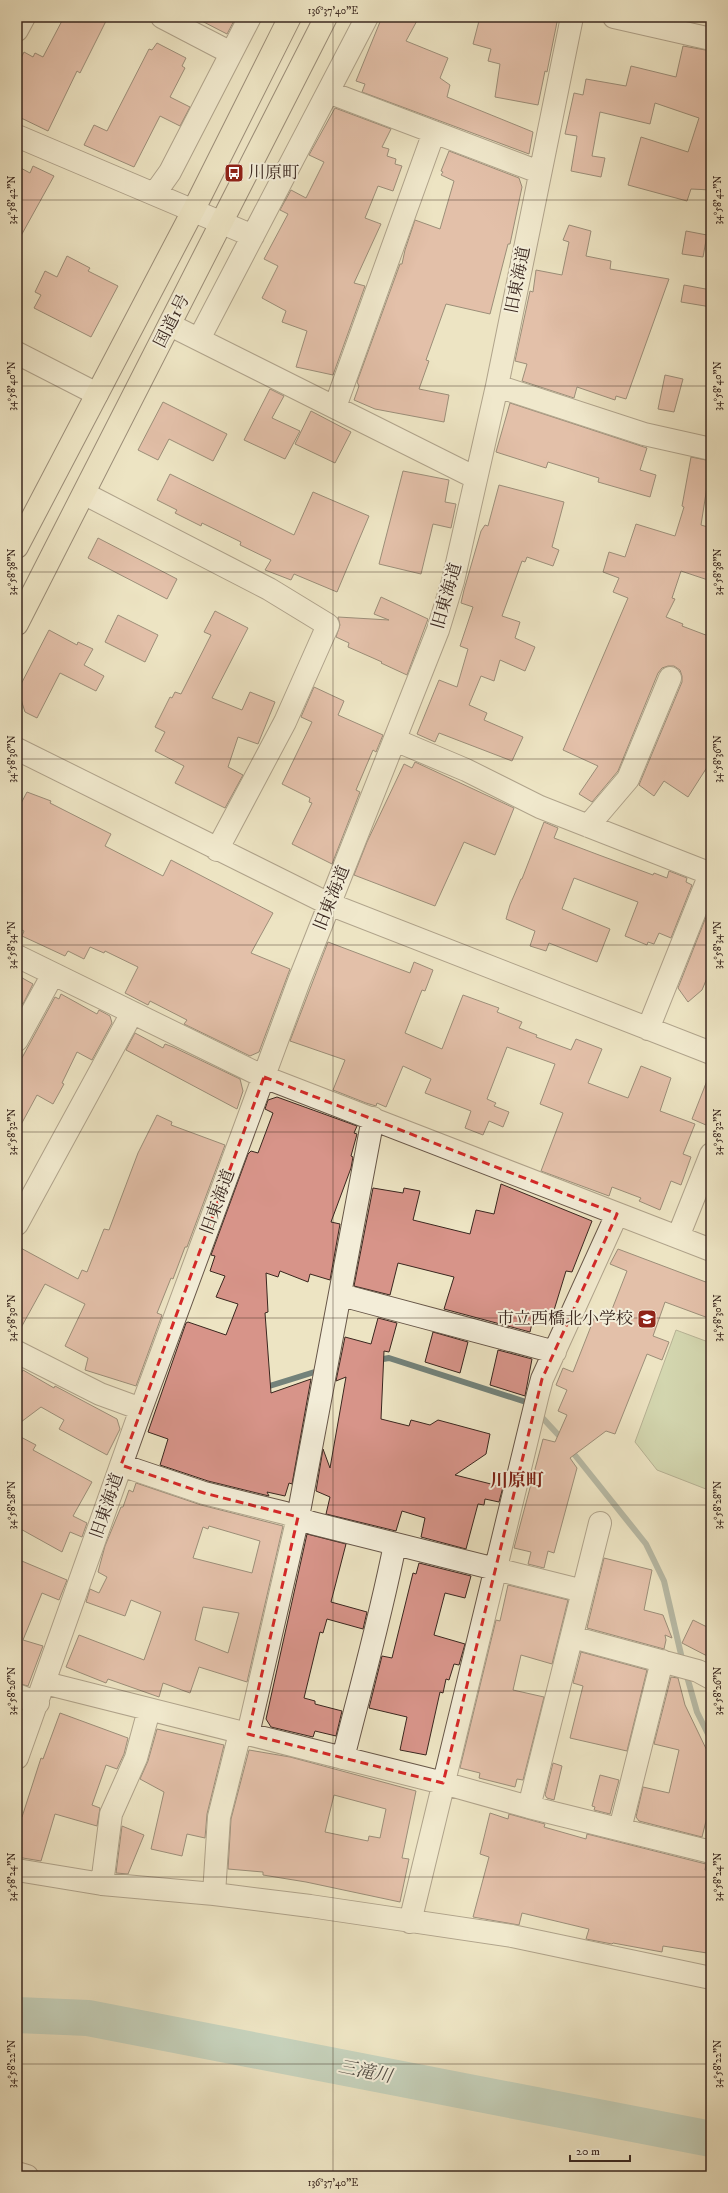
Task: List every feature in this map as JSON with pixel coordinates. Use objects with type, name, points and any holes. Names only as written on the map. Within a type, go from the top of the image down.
[{"type":"highway","name":"国道1号","points":[[18,545],[194,210],[290,17]]},
{"type":"highway","name":"国道1号","points":[[17,624],[85,494],[326,17]]},
{"type":"street","points":[[17,30],[24,17]]},
{"type":"street","points":[[162,17],[231,53]]},
{"type":"street","points":[[155,193],[170,172],[250,17]]},
{"type":"street","points":[[199,339],[367,17]]},
{"type":"street","name":"旧東海道","points":[[17,1758],[38,1703],[141,1409],[299,981],[395,740],[442,616],[453,581],[497,386],[572,17]]},
{"type":"street","points":[[614,17],[711,38]]},
{"type":"street","points":[[328,92],[540,172]]},
{"type":"street","points":[[334,407],[434,132]]},
{"type":"street","points":[[17,136],[155,193],[253,236]]},
{"type":"street","points":[[170,325],[476,478]]},
{"type":"street","points":[[17,353],[97,394]]},
{"type":"street","points":[[497,386],[644,434],[711,449]]},
{"type":"street","points":[[85,494],[269,589],[328,624],[285,722],[217,850]]},
{"type":"street","points":[[588,826],[628,779],[670,678]]},
{"type":"street","points":[[395,740],[466,770],[540,807],[711,874],[648,1029]]},
{"type":"street","points":[[17,749],[217,850],[329,904],[711,1054]]},
{"type":"street","points":[[17,956],[264,1077],[711,1250]]},
{"type":"street","points":[[17,1040],[53,974]]},
{"type":"street","points":[[17,1224],[132,1013]]},
{"type":"street","points":[[214,1894],[219,1817],[244,1733],[298,1518],[325,1382],[373,1118]]},
{"type":"street","points":[[678,1237],[711,1154]]},
{"type":"street","points":[[410,1922],[494,1568],[538,1394],[555,1352],[617,1214]]},
{"type":"street","points":[[341,1295],[555,1352]]},
{"type":"street","points":[[17,1352],[100,1394],[141,1409]]},
{"type":"street","points":[[121,1465],[204,1493],[312,1523],[583,1591]]},
{"type":"street","points":[[529,1807],[600,1523]]},
{"type":"street","points":[[343,1758],[370,1651],[384,1603],[395,1544]]},
{"type":"street","points":[[572,1637],[666,1662],[704,1675]]},
{"type":"street","points":[[620,1829],[666,1662]]},
{"type":"street","points":[[45,1683],[711,1852]]},
{"type":"street","points":[[17,1695],[38,1703]]},
{"type":"street","points":[[102,1884],[111,1814],[136,1758],[149,1710]]},
{"type":"street","points":[[17,1870],[102,1884],[214,1894],[512,1936],[711,1978]]},
{"type":"street","points":[[17,2173],[27,2176]]},
{"type":"highlighted area","points":[[264,1077],[617,1214],[542,1379],[443,1783],[248,1734],[298,1517],[204,1493],[121,1465]]},
{"type":"green space","points":[[676,1330],[711,1343],[711,1491],[657,1470],[635,1442]]},
{"type":"building","points":[[64,17],[108,17],[80,73],[77,71],[48,131],[17,116],[17,66],[24,52],[33,57],[35,53],[43,57]]},
{"type":"building","points":[[194,17],[236,17],[227,34]]},
{"type":"building","points":[[382,17],[419,17],[406,41],[448,58],[440,78],[450,85],[447,97],[533,132],[529,154],[362,92],[365,84],[356,81]]},
{"type":"building","points":[[480,17],[558,17],[547,72],[545,71],[538,105],[495,97],[500,64],[488,61],[491,49],[473,44]]},
{"type":"building","points":[[157,43],[186,58],[182,66],[185,68],[170,97],[190,107],[180,126],[160,116],[134,167],[84,145],[94,125],[107,131],[149,49],[152,50]]},
{"type":"building","points":[[683,46],[711,51],[711,190],[691,189],[687,201],[628,185],[641,137],[688,152],[699,118],[655,103],[650,124],[600,112],[592,156],[605,158],[601,177],[571,171],[577,136],[565,134],[574,93],[583,95],[586,79],[626,86],[631,66],[676,77]]},
{"type":"building","points":[[335,108],[391,129],[382,147],[389,149],[387,156],[396,159],[395,164],[402,166],[393,191],[378,186],[365,218],[381,224],[354,283],[365,286],[333,375],[296,367],[307,331],[282,322],[286,311],[262,298],[278,266],[264,259],[288,214],[280,210],[291,190],[306,198],[324,162],[309,155]]},
{"type":"building","points":[[449,151],[519,178],[522,187],[510,244],[508,244],[490,314],[446,304],[426,360],[429,361],[419,389],[449,395],[444,422],[375,409],[354,400],[359,386],[357,382],[400,264],[402,264],[415,220],[440,229],[454,181],[441,175],[443,172],[441,171]]},
{"type":"building","points":[[17,166],[30,173],[33,166],[54,176],[17,243]]},
{"type":"building","points":[[569,225],[591,231],[586,256],[611,261],[610,269],[669,279],[626,399],[616,396],[615,400],[577,387],[574,398],[522,381],[527,364],[515,361],[530,291],[533,292],[536,270],[562,275],[569,242],[563,240]]},
{"type":"building","points":[[686,231],[707,235],[703,257],[682,254]]},
{"type":"building","points":[[67,256],[90,268],[88,271],[118,286],[91,337],[34,308],[41,295],[35,292],[45,271],[57,277]]},
{"type":"building","points":[[684,285],[711,290],[711,307],[681,302]]},
{"type":"building","points":[[665,375],[683,379],[674,412],[658,409]]},
{"type":"building","points":[[270,389],[284,396],[272,418],[300,431],[285,459],[244,440]]},
{"type":"building","points":[[163,402],[227,434],[213,461],[169,439],[158,460],[138,450]]},
{"type":"building","points":[[510,403],[647,448],[640,470],[656,475],[650,497],[598,482],[599,478],[548,462],[546,468],[496,452]]},
{"type":"building","points":[[311,411],[351,432],[335,463],[295,444]]},
{"type":"building","points":[[691,457],[711,461],[701,525],[711,528],[711,581],[681,571],[672,598],[675,599],[666,617],[683,624],[682,626],[711,637],[711,761],[688,797],[664,781],[654,796],[639,785],[682,682],[680,670],[674,666],[662,668],[658,673],[618,771],[592,802],[579,794],[598,766],[563,750],[628,598],[613,592],[619,578],[603,572],[609,552],[625,557],[636,524],[675,536],[684,507],[682,506]]},
{"type":"building","points":[[403,471],[449,480],[445,502],[456,504],[451,528],[433,524],[421,574],[379,564]]},
{"type":"building","points":[[170,474],[294,535],[313,492],[369,516],[337,592],[294,574],[291,580],[265,570],[271,560],[240,545],[241,542],[202,523],[201,526],[175,513],[177,510],[157,500]]},
{"type":"building","points":[[499,485],[564,502],[552,547],[559,550],[553,566],[527,557],[525,562],[522,561],[502,616],[520,622],[515,638],[535,647],[525,671],[500,660],[494,681],[481,676],[469,705],[487,713],[484,720],[523,737],[512,761],[439,733],[435,742],[417,734],[439,680],[457,687],[468,649],[460,646],[473,607],[461,603],[481,531],[485,525],[488,526]]},
{"type":"building","points":[[98,538],[177,579],[167,599],[88,558]]},
{"type":"building","points":[[381,597],[428,619],[407,675],[348,647],[349,643],[336,637],[340,625],[338,617],[389,620],[374,614]]},
{"type":"building","points":[[215,611],[248,628],[212,698],[242,710],[250,692],[275,702],[258,744],[238,737],[228,767],[243,775],[225,808],[175,783],[184,766],[155,751],[165,732],[155,727],[170,697],[172,698],[175,692],[181,694],[211,635],[204,632]]},
{"type":"building","points":[[118,615],[158,635],[145,662],[105,642]]},
{"type":"building","points":[[49,630],[77,645],[78,642],[93,649],[84,665],[104,676],[96,691],[60,673],[37,718],[25,712],[18,690]]},
{"type":"building","points":[[314,687],[344,701],[338,715],[383,735],[376,752],[373,750],[356,790],[360,792],[332,864],[292,844],[312,803],[309,802],[310,798],[282,784],[312,722],[301,717]]},
{"type":"building","points":[[415,762],[514,808],[495,855],[464,842],[435,906],[354,875],[367,842],[404,764],[412,768]]},
{"type":"building","points":[[27,792],[51,801],[50,803],[111,834],[105,846],[163,876],[171,860],[273,913],[251,953],[290,969],[259,1052],[250,1056],[184,1024],[187,1020],[150,1001],[148,1005],[125,993],[138,967],[105,951],[104,953],[90,947],[84,959],[68,951],[65,956],[22,936],[24,931],[17,927],[17,811]]},
{"type":"building","points":[[544,822],[558,828],[554,838],[653,875],[654,873],[667,878],[669,871],[687,878],[686,882],[692,885],[671,938],[659,933],[654,944],[648,942],[647,945],[625,936],[638,902],[574,878],[562,909],[610,929],[597,962],[549,943],[546,951],[530,946],[535,931],[506,919],[510,905],[522,879]]},
{"type":"building","points":[[706,917],[711,919],[711,979],[707,978],[702,990],[688,1002],[678,988]]},
{"type":"building","points":[[328,942],[410,973],[414,962],[433,970],[425,991],[422,990],[405,1033],[442,1049],[463,995],[499,1008],[497,1012],[522,1022],[519,1028],[537,1035],[536,1037],[571,1050],[576,1039],[602,1049],[588,1083],[628,1098],[641,1066],[671,1078],[660,1111],[695,1124],[683,1154],[691,1157],[681,1185],[671,1181],[660,1210],[639,1201],[641,1198],[612,1187],[609,1196],[541,1171],[563,1113],[540,1104],[555,1064],[507,1047],[487,1099],[496,1103],[494,1106],[509,1112],[503,1127],[489,1121],[483,1135],[465,1128],[471,1111],[425,1093],[431,1079],[403,1066],[386,1107],[377,1103],[376,1106],[366,1103],[333,1090],[345,1060],[290,1041]]},
{"type":"building","points":[[17,975],[33,984],[23,1004],[17,1001]]},
{"type":"building","points":[[61,994],[97,1014],[99,1010],[110,1016],[112,1023],[92,1060],[77,1052],[62,1083],[64,1084],[53,1104],[37,1095],[17,1132],[17,1067],[55,997],[59,999]]},
{"type":"building","points":[[135,1033],[163,1048],[165,1044],[173,1047],[240,1079],[243,1091],[237,1109],[126,1050]]},
{"type":"building","points":[[710,1073],[711,1113],[706,1125],[692,1119]]},
{"type":"building","points":[[277,1097],[357,1126],[354,1133],[357,1134],[351,1156],[353,1157],[351,1168],[331,1222],[340,1224],[330,1280],[310,1274],[308,1282],[280,1271],[278,1277],[266,1273],[268,1312],[265,1313],[271,1393],[311,1379],[292,1484],[289,1483],[285,1496],[267,1492],[269,1496],[208,1481],[160,1465],[168,1439],[148,1432],[186,1323],[188,1322],[226,1335],[238,1304],[216,1297],[225,1276],[210,1271],[215,1256],[211,1255],[248,1154],[251,1151],[258,1153],[273,1113],[265,1109],[268,1100]]},
{"type":"building","points":[[157,1115],[172,1122],[171,1125],[225,1145],[187,1247],[185,1247],[173,1279],[171,1278],[157,1313],[162,1315],[136,1386],[85,1370],[88,1358],[65,1346],[85,1304],[45,1284],[17,1335],[17,1246],[78,1279],[82,1270],[87,1272],[104,1229],[109,1230],[138,1153]]},
{"type":"building","points":[[501,1184],[592,1221],[572,1272],[566,1271],[551,1320],[534,1315],[530,1332],[444,1309],[454,1277],[398,1263],[390,1295],[354,1286],[373,1188],[403,1193],[404,1188],[420,1191],[413,1220],[470,1234],[476,1210],[494,1214]]},
{"type":"building","points":[[618,1249],[711,1284],[711,1319],[665,1302],[653,1336],[669,1342],[662,1360],[647,1354],[615,1434],[606,1431],[570,1458],[577,1468],[554,1553],[548,1551],[544,1568],[528,1564],[531,1552],[514,1548],[543,1439],[555,1442],[567,1415],[558,1411],[567,1390],[556,1385],[563,1368],[573,1372],[595,1316],[598,1317],[600,1313],[609,1317],[627,1271],[610,1264]]},
{"type":"building","points":[[378,1318],[397,1323],[389,1352],[384,1351],[381,1419],[409,1426],[411,1420],[430,1425],[438,1420],[490,1434],[486,1454],[455,1475],[503,1487],[499,1502],[485,1499],[484,1505],[478,1504],[466,1549],[421,1537],[425,1518],[402,1511],[396,1531],[326,1514],[330,1497],[316,1491],[323,1449],[330,1468],[346,1377],[336,1381],[345,1337],[371,1344]]},
{"type":"building","points":[[433,1332],[468,1342],[460,1373],[425,1362]]},
{"type":"building","points":[[498,1350],[532,1359],[525,1396],[490,1385]]},
{"type":"building","points":[[17,1369],[22,1372],[23,1370],[54,1388],[55,1386],[117,1419],[120,1429],[107,1455],[59,1429],[64,1420],[41,1407],[17,1425]]},
{"type":"building","points":[[17,1435],[36,1445],[33,1450],[92,1482],[73,1516],[87,1523],[82,1537],[70,1532],[62,1552],[17,1527]]},
{"type":"building","points":[[136,1483],[201,1505],[283,1526],[247,1682],[199,1667],[190,1693],[163,1683],[159,1697],[108,1679],[106,1683],[66,1667],[79,1635],[144,1660],[161,1612],[131,1600],[125,1616],[86,1602],[90,1589],[99,1593],[107,1577],[98,1572],[105,1546],[129,1490],[133,1492]],"holes":[[[209,1526],[260,1541],[252,1573],[193,1558],[203,1527],[208,1529]],[[203,1607],[239,1613],[228,1653],[195,1640]]]},
{"type":"building","points":[[307,1534],[346,1544],[331,1602],[367,1612],[363,1629],[327,1619],[323,1633],[320,1632],[304,1698],[315,1701],[315,1704],[342,1711],[336,1736],[315,1731],[313,1737],[271,1727],[266,1719]]},
{"type":"building","points":[[604,1558],[652,1570],[644,1610],[663,1615],[672,1638],[665,1635],[666,1640],[664,1649],[587,1628]]},
{"type":"building","points":[[17,1559],[67,1580],[59,1600],[42,1593],[23,1640],[43,1646],[28,1686],[17,1683]]},
{"type":"building","points":[[419,1563],[471,1576],[465,1598],[445,1593],[434,1635],[465,1644],[459,1665],[454,1664],[449,1680],[446,1679],[443,1693],[440,1692],[426,1755],[400,1750],[407,1717],[369,1708],[382,1656],[392,1658],[413,1573],[416,1574]]},
{"type":"building","points":[[508,1585],[568,1600],[552,1664],[521,1655],[513,1690],[544,1697],[523,1780],[517,1779],[515,1787],[479,1778],[480,1773],[460,1768],[496,1620],[500,1621]]},
{"type":"building","points":[[693,1620],[711,1629],[711,1658],[682,1643]]},
{"type":"building","points":[[581,1652],[647,1670],[627,1751],[570,1738],[583,1686],[573,1683]]},
{"type":"building","points":[[671,1677],[678,1678],[685,1705],[711,1759],[711,1814],[708,1813],[702,1837],[639,1821],[636,1817],[643,1787],[669,1793],[679,1750],[654,1744]]},
{"type":"building","points":[[60,1713],[128,1738],[124,1754],[117,1769],[106,1765],[92,1805],[100,1808],[97,1826],[55,1814],[41,1861],[17,1857],[17,1815],[22,1817],[41,1758],[43,1759]]},
{"type":"building","points":[[157,1729],[224,1745],[207,1814],[205,1838],[187,1834],[182,1856],[151,1849],[164,1792],[140,1779],[148,1761]]},
{"type":"building","points":[[249,1750],[290,1757],[416,1791],[402,1858],[409,1859],[400,1902],[306,1882],[263,1875],[263,1872],[228,1869],[231,1819]],"holes":[[[334,1795],[386,1809],[380,1838],[369,1836],[368,1841],[325,1832]]]},
{"type":"building","points":[[553,1763],[562,1766],[554,1800],[547,1798],[545,1795]]},
{"type":"building","points":[[600,1775],[619,1780],[610,1814],[594,1810],[595,1807],[592,1806]]},
{"type":"building","points":[[490,1813],[508,1819],[509,1814],[545,1824],[544,1827],[586,1839],[587,1834],[706,1864],[705,1870],[711,1872],[711,1949],[708,1948],[707,1953],[663,1946],[662,1952],[612,1944],[586,1939],[589,1929],[522,1913],[519,1925],[473,1917],[489,1857],[480,1854]]},
{"type":"building","points":[[122,1826],[144,1835],[128,1874],[116,1873]]},
{"type":"waterway","points":[[377,1360],[389,1358],[526,1402],[530,1405]]},
{"type":"waterway","points":[[263,1388],[321,1370]]},
{"type":"waterway","points":[[538,1413],[563,1440]]},
{"type":"waterway","points":[[570,1449],[646,1544],[664,1581],[683,1663]]},
{"type":"waterway","points":[[686,1673],[697,1712],[711,1740]]},
{"type":"waterway","name":"三滝川","points":[[17,2015],[88,2018],[711,2139]]},
{"type":"place","name":"川原町","points":[[234,173]]},
{"type":"place","name":"市立西橋北小学校","points":[[647,1319]]},
{"type":"district","name":"川原町","points":[[517,1481]]}]
